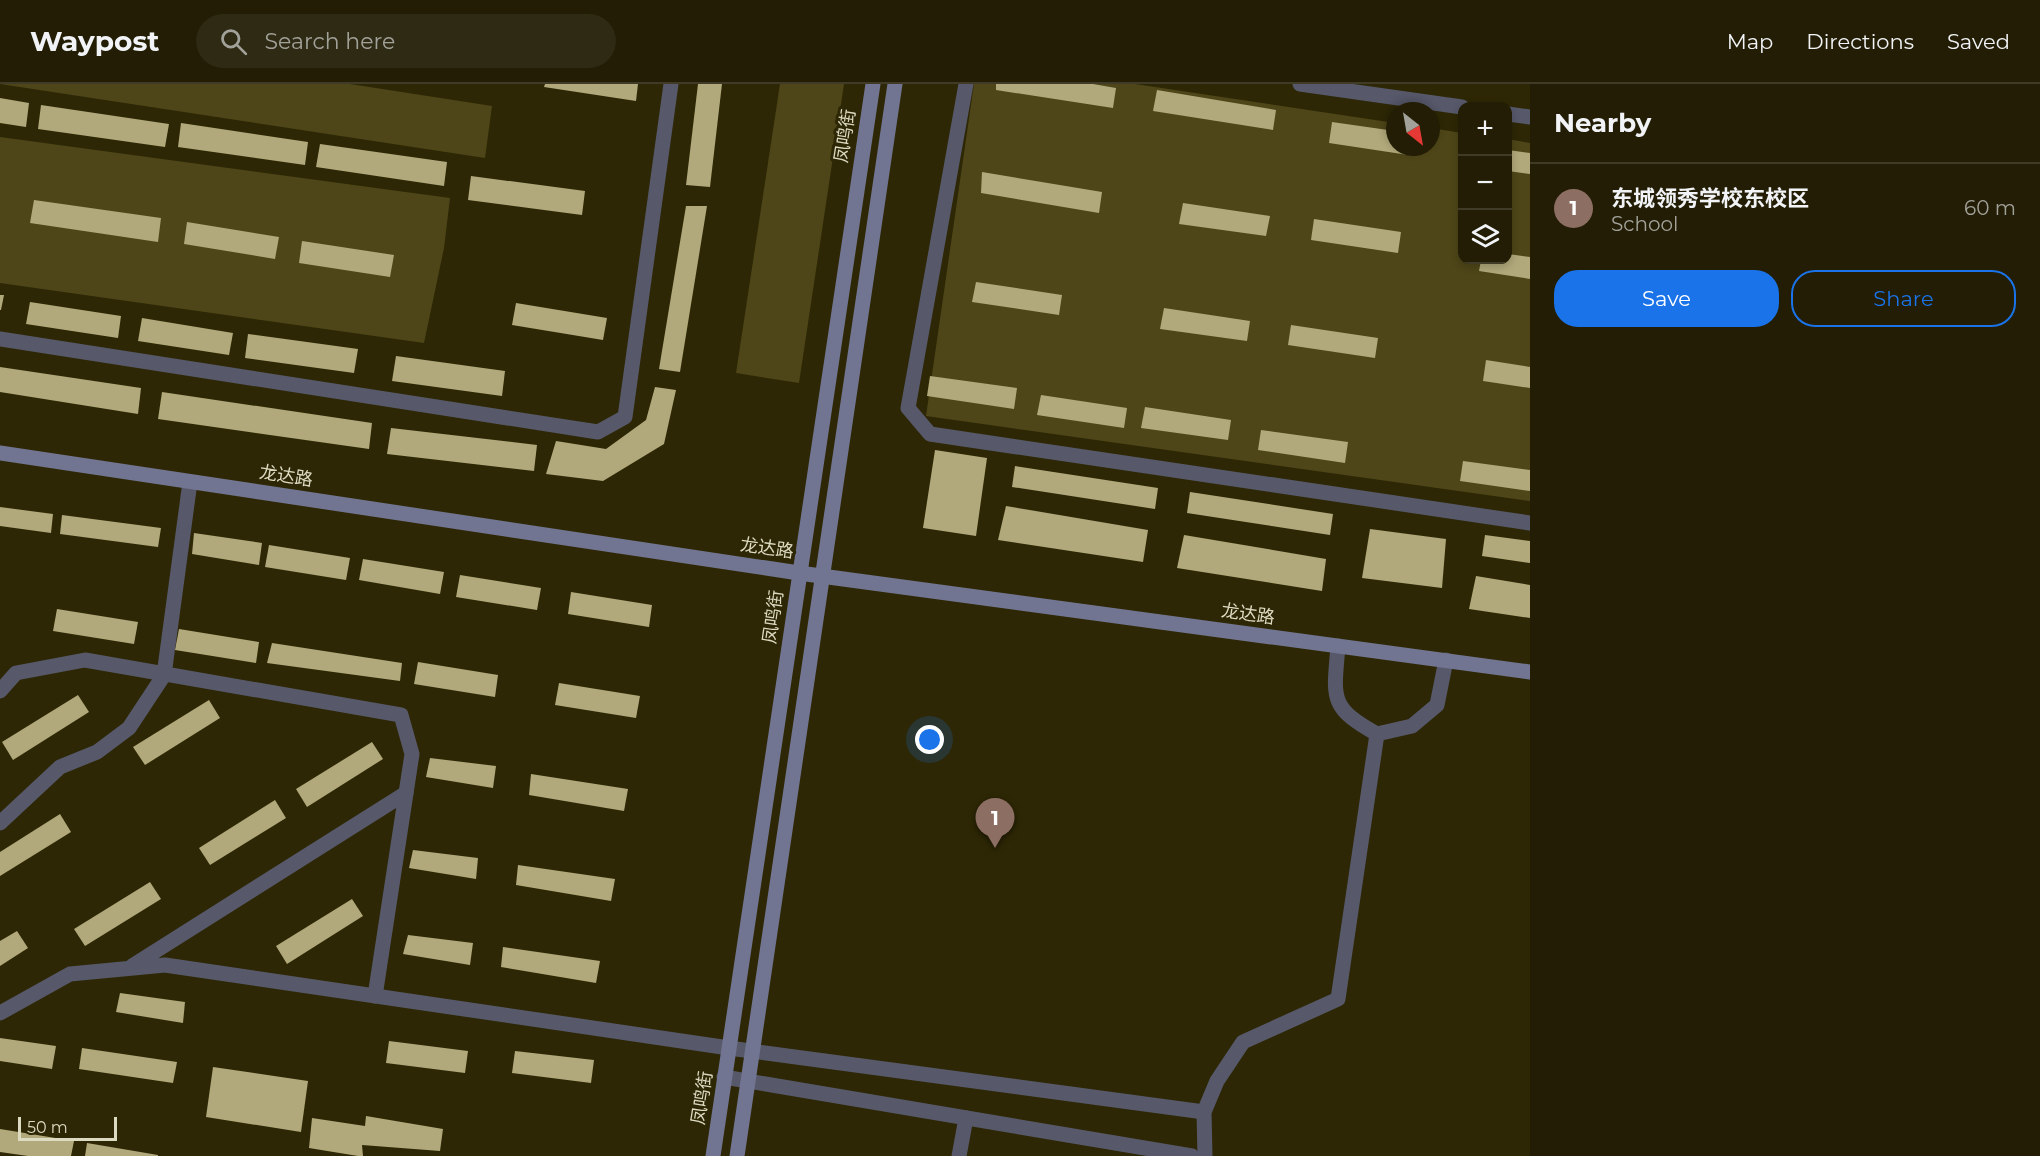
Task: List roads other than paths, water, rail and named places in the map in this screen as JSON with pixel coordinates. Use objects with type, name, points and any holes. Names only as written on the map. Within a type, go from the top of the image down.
[{"type":"main road","name":"凤鸣街","points":[[712,1156],[873,84]]},
{"type":"main road","points":[[737,1156],[895,84]]},
{"type":"main road","name":"龙达路","points":[[0,453],[800,573],[1530,672]]},
{"type":"street","points":[[0,339],[598,432],[625,417],[671,84]]},
{"type":"street","points":[[966,84],[908,408],[930,434],[1530,523]]},
{"type":"street","points":[[1300,84],[1458,106]]},
{"type":"street","points":[[1512,115],[1530,117]]},
{"type":"street","points":[[0,823],[60,767],[97,752],[129,728],[164,675],[190,482]]},
{"type":"street","points":[[1338,646],[1334,693],[1350,719],[1377,734],[1412,726],[1437,705],[1446,660]]},
{"type":"street","points":[[0,691],[16,673],[85,660],[401,715],[412,754],[375,996]]},
{"type":"street","points":[[1205,1156],[1204,1112],[1217,1081],[1243,1042],[1338,999],[1377,734]]},
{"type":"street","points":[[127,969],[406,794]]},
{"type":"street","points":[[0,1013],[70,974],[165,965],[729,1048],[1204,1112]]},
{"type":"street","points":[[724,1077],[1192,1156]]},
{"type":"street","points":[[959,1156],[966,1118]]},
{"type":"place","name":"东城领秀学校东校区","points":[[995,848]]}]
